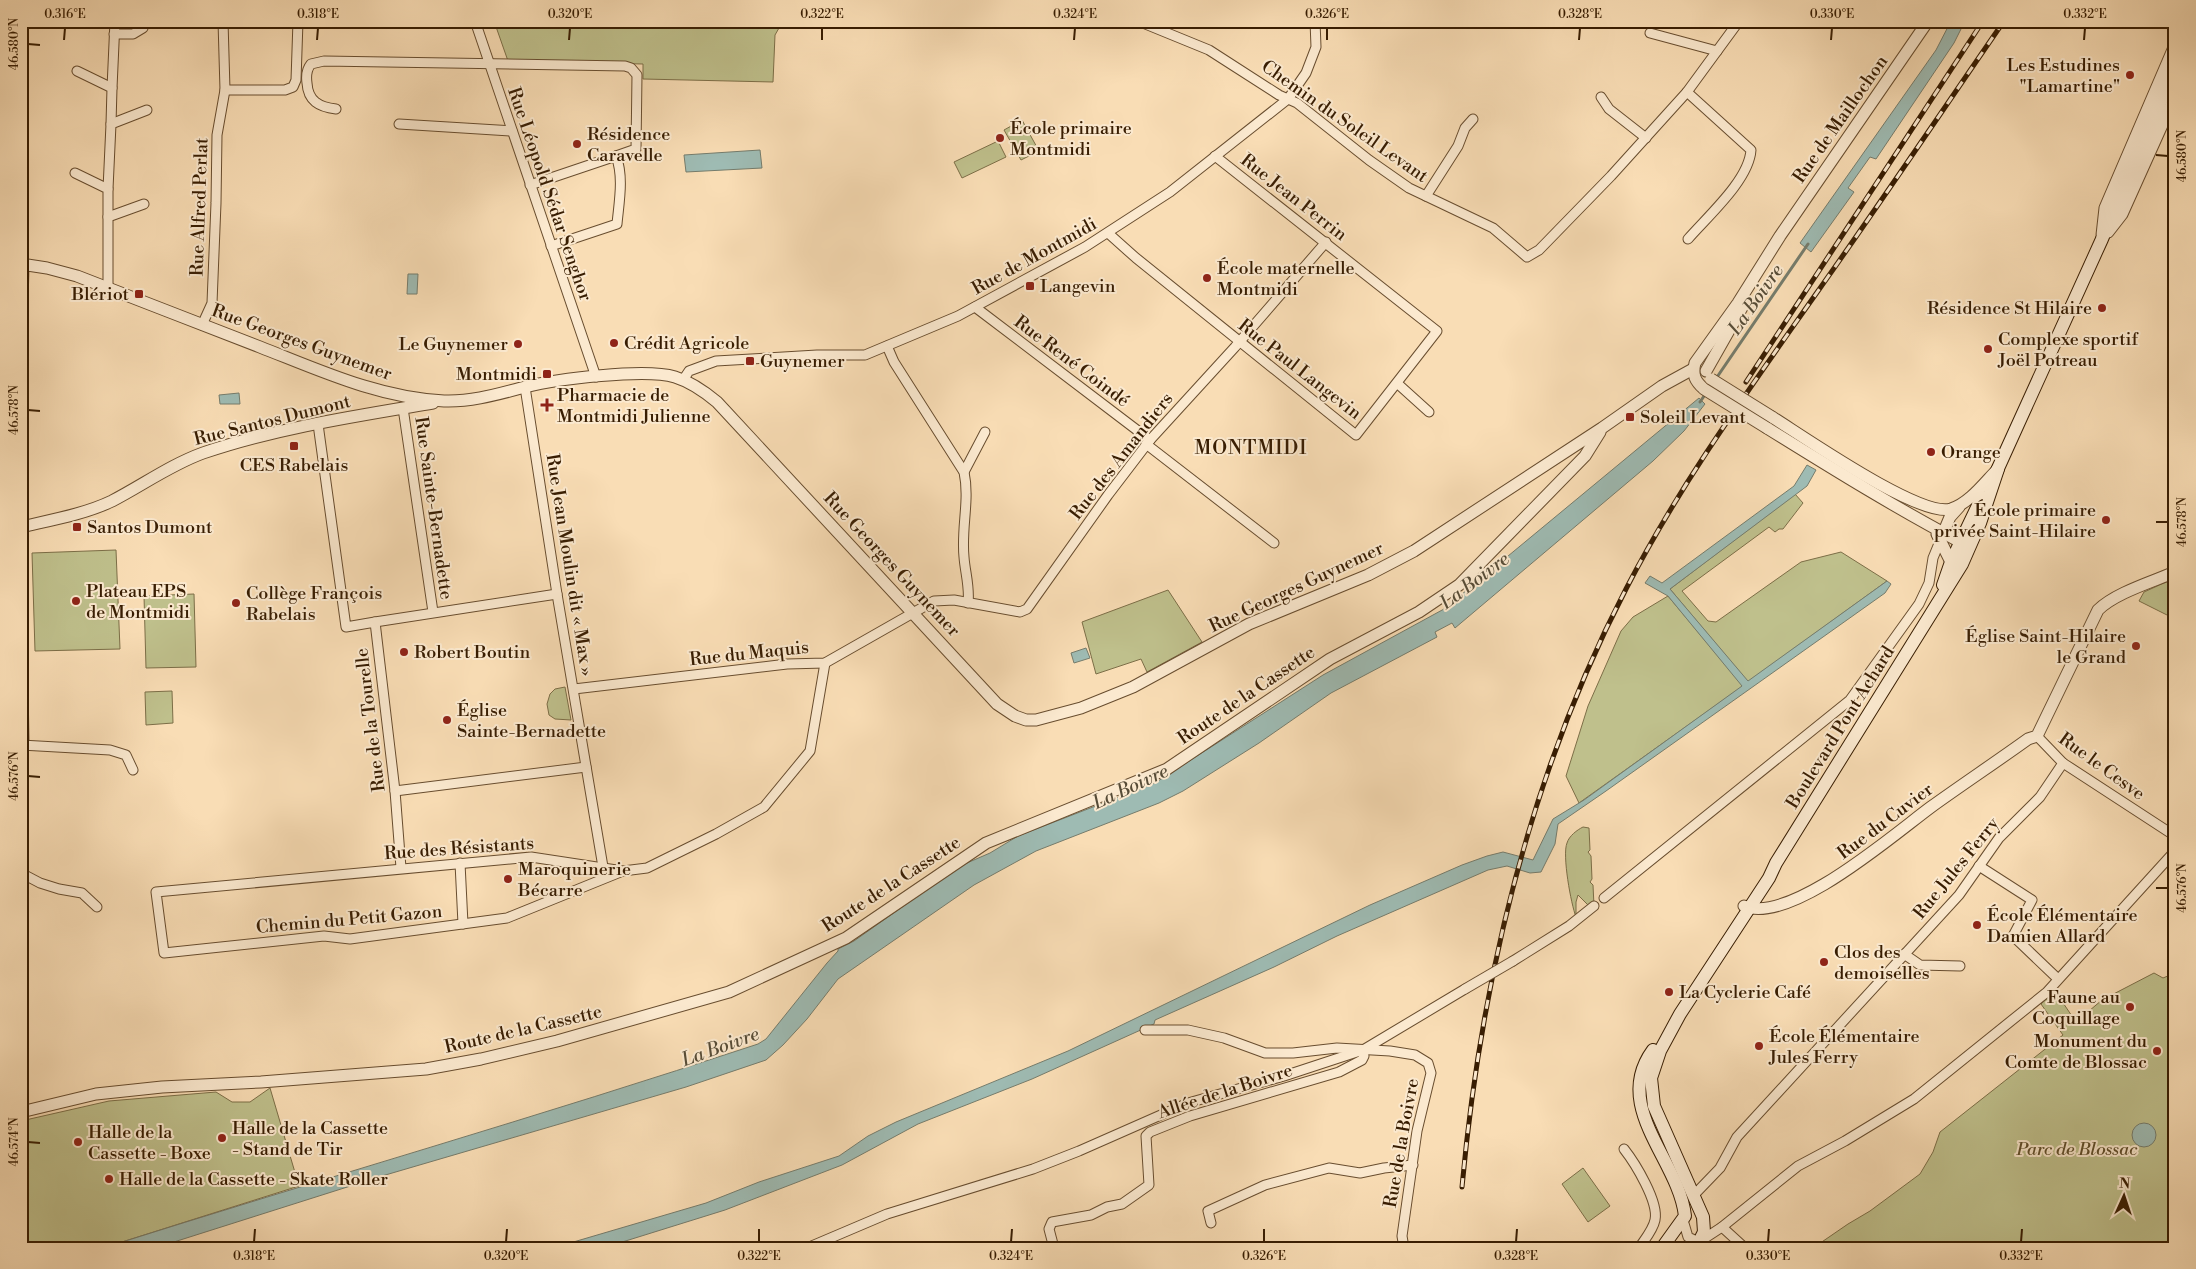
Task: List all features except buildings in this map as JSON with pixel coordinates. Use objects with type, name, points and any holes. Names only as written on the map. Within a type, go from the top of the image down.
[{"type":"main road","name":"Boulevard Pont Achard","points":[[1683,1220],[1684,1209],[1680,1192],[1650,1132],[1640,1098],[1640,1080],[1648,1057],[1680,1014],[1729,938],[1734,921],[1747,908],[1764,874],[1776,862],[1934,609],[1966,541],[1971,517],[1998,469],[2102,239],[2175,68]]},
{"type":"main road","name":"Boulevard Pont Achard","points":[[1934,609],[1951,562],[1966,541]]},
{"type":"main road","name":"Boulevard Pont Achard","points":[[1680,1014],[1653,1068],[1651,1092],[1665,1134],[1694,1195],[1705,1225],[1704,1232],[1696,1245]]},
{"type":"main road","points":[[1666,1243],[1683,1220]]},
{"type":"street","points":[[108,288],[108,190],[115,21]]},
{"type":"street","points":[[114,34],[134,34],[144,28],[146,21]]},
{"type":"street","name":"Rue Alfred Perlat","points":[[202,325],[212,302],[217,136],[225,90],[223,21]]},
{"type":"street","points":[[225,90],[285,90],[293,87],[296,80],[298,21]]},
{"type":"street","name":"Rue Léopold Sédar Senghor","points":[[475,21],[596,377]]},
{"type":"street","name":"Chemin du Soleil Levant","points":[[1138,21],[1209,50],[1297,103],[1387,174],[1426,196],[1493,228],[1527,257],[1539,250],[1646,138]]},
{"type":"street","name":"Rue de Montmidi","points":[[683,380],[689,370],[716,361],[865,355],[975,307],[1108,233],[1170,192],[1288,99],[1306,73],[1316,47],[1315,21]]},
{"type":"street","points":[[1601,96],[1610,109],[1646,138],[1687,92],[1739,21]]},
{"type":"street","name":"Rue de Maillochon","points":[[1693,369],[1695,363],[1738,303],[1780,236],[1928,21]]},
{"type":"street","points":[[1650,33],[1717,51]]},
{"type":"street","name":"Boulevard Pont Achard","points":[[2102,239],[2104,208],[2175,45]]},
{"type":"street","points":[[336,109],[321,106],[314,102],[309,95],[306,72],[314,63],[324,60],[489,64],[631,68],[635,71],[638,81],[636,149],[530,185]]},
{"type":"street","points":[[77,71],[112,88]]},
{"type":"street","points":[[1687,92],[1752,150],[1751,160],[1740,179],[1688,239]]},
{"type":"street","name":"Boulevard Pont Achard","points":[[2102,239],[2122,214],[2175,96]]},
{"type":"street","points":[[111,124],[147,110]]},
{"type":"street","points":[[1426,196],[1458,146],[1465,128],[1474,119]]},
{"type":"street","points":[[399,124],[512,131]]},
{"type":"street","points":[[551,246],[617,224],[620,184],[616,156]]},
{"type":"street","name":"Rue Jean Perrin","points":[[1215,156],[1438,330],[1398,384],[1356,435]]},
{"type":"street","points":[[76,172],[108,190]]},
{"type":"street","points":[[108,217],[144,204]]},
{"type":"street","name":"Rue Paul Langevin","points":[[1108,233],[1239,342],[1356,435]]},
{"type":"street","name":"Rue de Maillochon","points":[[1708,375],[1780,236]]},
{"type":"street","name":"Rue des Amandiers","points":[[913,612],[934,601],[954,600],[1020,612],[1027,609],[1148,442],[1326,242]]},
{"type":"street","points":[[21,388],[23,264]]},
{"type":"street","name":"Rue Georges Guynemer","points":[[23,264],[77,276],[380,392],[444,401],[488,397],[525,387],[596,377],[662,375],[683,380],[707,393],[718,402],[997,704],[1015,716],[1026,720],[1047,718],[1089,705],[1133,687],[1249,624],[1368,575],[1414,552],[1602,428],[1662,386],[1693,369]]},
{"type":"street","name":"Rue René Coindé","points":[[975,307],[1274,543]]},
{"type":"street","points":[[887,346],[894,362],[964,472],[967,487],[963,538],[969,595],[968,603]]},
{"type":"street","points":[[1693,369],[1708,375],[1898,495],[1941,533],[1951,562]]},
{"type":"street","points":[[1693,369],[1695,379],[1704,390],[1941,533],[1966,541]]},
{"type":"street","points":[[1398,384],[1429,412]]},
{"type":"street","name":"Rue Jean Moulin dit « Max »","points":[[525,387],[557,594],[604,867]]},
{"type":"street","points":[[380,392],[390,396],[400,409]]},
{"type":"street","name":"Rue Santos Dumont","points":[[21,527],[96,508],[182,462],[244,441],[318,424],[444,401]]},
{"type":"street","name":"Rue Sainte-Bernadette","points":[[400,409],[432,612]]},
{"type":"street","name":"Rue de la Tourelle","points":[[318,424],[346,627],[375,622],[395,792],[401,868]]},
{"type":"street","name":"Route de la Cassette","points":[[21,1112],[96,1094],[162,1087],[261,1082],[416,1069],[481,1059],[557,1041],[729,992],[846,938],[986,843],[1167,770],[1330,660],[1419,612],[1459,586],[1586,456],[1602,428]]},
{"type":"street","points":[[964,472],[985,432]]},
{"type":"street","points":[[1604,898],[1850,700],[1919,604],[1929,583],[1931,560],[1941,533],[1953,512],[1998,469]]},
{"type":"street","points":[[1898,495],[1938,510],[1951,509],[1964,503]]},
{"type":"street","points":[[21,560],[22,748],[110,750],[126,755],[133,770]]},
{"type":"street","points":[[2037,736],[2098,610],[2103,605],[2132,590],[2175,572]]},
{"type":"street","points":[[375,622],[557,594]]},
{"type":"street","name":"Rue du Maquis","points":[[574,689],[787,664],[825,663],[913,612]]},
{"type":"street","name":"Rue des Résistants","points":[[164,948],[156,892],[530,857],[623,871],[647,868],[716,834],[764,807],[810,751],[825,663]]},
{"type":"street","name":"Rue le Cesve","points":[[2037,736],[2063,763],[2175,836]]},
{"type":"street","name":"Rue du Cuvier","points":[[1747,908],[1769,909],[1835,878],[1853,867],[1947,796],[2028,739],[2037,736]]},
{"type":"street","name":"Rue Jules Ferry","points":[[1694,1195],[1720,1168],[1737,1136],[1958,895],[1999,838],[2040,798],[2063,763]]},
{"type":"street","points":[[395,792],[586,767]]},
{"type":"street","points":[[1696,1245],[1722,1227],[1798,1166],[1845,1141],[1914,1099],[2045,994],[2175,851]]},
{"type":"street","points":[[460,863],[463,924]]},
{"type":"street","points":[[1979,866],[2032,900],[2013,936],[2058,979]]},
{"type":"street","name":"Chemin du Petit Gazon","points":[[164,948],[164,953],[324,936],[350,939],[507,918],[623,871]]},
{"type":"street","points":[[21,873],[40,883],[82,893],[97,906]]},
{"type":"street","points":[[807,1248],[887,1214],[1033,1169],[1070,1155],[1188,1103],[1284,1076],[1363,1050],[1513,961],[1569,926],[1594,906]]},
{"type":"street","points":[[1904,954],[1920,965],[1960,966]]},
{"type":"street","name":"Rue de la Boivre","points":[[1145,1030],[1188,1030],[1224,1038],[1265,1053],[1275,1054],[1337,1048],[1407,1053],[1415,1055],[1428,1063],[1431,1073],[1417,1131],[1402,1236],[1404,1248]]},
{"type":"street","name":"Allée de la Boivre","points":[[1054,1248],[1049,1229],[1052,1222],[1091,1215],[1122,1204],[1149,1185],[1146,1136],[1150,1132],[1190,1116],[1332,1074],[1362,1060],[1364,1056],[1363,1050]]},
{"type":"street","points":[[1624,1148],[1635,1163],[1654,1207],[1656,1219],[1653,1228],[1639,1248]]},
{"type":"street","points":[[1211,1223],[1208,1211],[1265,1185],[1329,1168],[1360,1173],[1412,1165]]},
{"type":"street","name":"Boulevard Pont Achard","points":[[1683,1220],[1688,1237],[1696,1245]]},
{"type":"street","points":[[1722,1227],[1745,1248]]},
{"type":"green space","points":[[21,21],[24,21],[21,256]]},
{"type":"green space","points":[[494,21],[783,21],[775,35],[773,82],[643,79],[643,64],[508,61]]},
{"type":"green space","points":[[1022,120],[1039,151],[1021,160],[1004,130]]},
{"type":"green space","points":[[998,141],[1006,157],[962,178],[954,162]]},
{"type":"green space","points":[[1795,494],[1803,503],[1783,529],[1775,532],[1769,527],[1682,591],[1708,621],[1716,622],[1801,562],[1841,552],[1887,581],[1748,682],[1670,589]]},
{"type":"green space","name":"Plateau EPS de Montmidi","points":[[116,550],[120,649],[35,651],[32,553]]},
{"type":"green space","points":[[2175,578],[2175,622],[2170,619],[2171,617],[2139,601],[2144,592]]},
{"type":"green space","points":[[1168,590],[1202,642],[1147,672],[1141,659],[1096,674],[1082,622]]},
{"type":"green space","points":[[194,594],[196,667],[146,668],[144,596]]},
{"type":"green space","points":[[1668,596],[1743,686],[1579,803],[1566,776],[1588,706],[1621,631],[1633,617]]},
{"type":"green space","points":[[565,687],[571,720],[555,719],[549,715],[547,704],[550,694],[555,689]]},
{"type":"green space","points":[[172,691],[173,723],[146,725],[145,692]]},
{"type":"green space","points":[[1583,827],[1589,828],[1590,850],[1588,852],[1591,856],[1592,879],[1590,882],[1593,885],[1594,906],[1589,906],[1578,895],[1576,917],[1568,880],[1566,849],[1570,838]]},
{"type":"green space","name":"Parc de Blossac","points":[[2154,973],[2163,978],[2175,973],[2175,1248],[1813,1248],[1870,1211],[1920,1174],[1933,1152],[1940,1132],[2063,1035],[2041,1004],[2055,991],[2076,1022],[2102,1000]]},
{"type":"green space","points":[[270,1088],[299,1186],[103,1248],[21,1248],[21,1121],[109,1101],[216,1092],[232,1102],[250,1102]]},
{"type":"green space","points":[[1583,1168],[1610,1206],[1588,1222],[1562,1184]]},
{"type":"water","name":"La Boivre","points":[[1951,21],[1965,21],[1954,43],[1876,159],[1870,157],[1848,188],[1854,192],[1811,252],[1800,243],[1936,50]]},
{"type":"water","points":[[760,150],[762,168],[686,172],[684,155]]},
{"type":"water","points":[[408,274],[418,274],[417,294],[407,294]]},
{"type":"water","points":[[239,393],[240,404],[220,404],[219,395]]},
{"type":"water","name":"La Boivre","points":[[1699,398],[1705,404],[1684,431],[1653,461],[1455,628],[1452,623],[1435,632],[1437,637],[1331,693],[1259,743],[1183,791],[1159,803],[1036,851],[974,885],[838,979],[807,1019],[766,1060],[686,1087],[382,1176],[155,1248],[103,1248],[595,1097],[758,1044],[766,1039],[838,949],[854,941],[960,866],[990,853],[1018,836],[1155,783],[1323,675],[1444,609]]},
{"type":"water","points":[[1807,465],[1816,470],[1807,486],[1670,589],[1748,681],[1887,581],[1891,584],[1885,593],[1558,824],[1555,844],[1541,872],[1530,873],[1507,866],[1488,870],[1337,936],[1274,967],[1155,1020],[1154,1024],[1032,1079],[918,1124],[842,1165],[725,1210],[603,1248],[553,1248],[706,1203],[759,1182],[839,1156],[868,1136],[896,1122],[1068,1051],[1370,905],[1462,865],[1503,852],[1533,860],[1553,819],[1584,800],[1742,686],[1668,596],[1645,583],[1650,576],[1662,583],[1794,486]]},
{"type":"water","points":[[1086,648],[1090,658],[1074,663],[1071,653]]},
{"type":"water","points":[[2144,1123],[2153,1126],[2156,1135],[2153,1144],[2144,1147],[2135,1144],[2132,1135],[2135,1126]]},
{"type":"waterway","name":"La Boivre","points":[[1700,402],[1808,244]]},
{"type":"railway","points":[[1746,382],[1983,21]]},
{"type":"railway","points":[[1462,1187],[1482,1032],[1515,880],[1537,805],[1563,731],[1592,659],[1647,550],[1693,474],[2004,21]]},
{"type":"place","name":"Les Estudines \"Lamartine\"","points":[[2130,75]]},
{"type":"place","name":"École primaire Montmidi","points":[[1000,138]]},
{"type":"place","name":"Résidence Caravelle","points":[[577,144]]},
{"type":"place","name":"École maternelle Montmidi","points":[[1207,278]]},
{"type":"place","name":"Langevin","points":[[1030,286]]},
{"type":"place","name":"Blériot","points":[[139,294]]},
{"type":"place","name":"Résidence St Hilaire","points":[[2102,308]]},
{"type":"place","name":"Crédit Agricole","points":[[614,343]]},
{"type":"place","name":"Le Guynemer","points":[[518,344]]},
{"type":"place","name":"Complexe sportif Joël Potreau","points":[[1988,349]]},
{"type":"place","name":"Guynemer","points":[[750,361]]},
{"type":"place","name":"Montmidi","points":[[547,374]]},
{"type":"place","name":"Pharmacie de Montmidi Julienne","points":[[547,405]]},
{"type":"place","name":"Soleil Levant","points":[[1630,417]]},
{"type":"place","name":"CES Rabelais","points":[[294,446]]},
{"type":"place","name":"Orange","points":[[1931,452]]},
{"type":"place","name":"École primaire privée Saint-Hilaire","points":[[2106,520]]},
{"type":"place","name":"Santos Dumont","points":[[77,527]]},
{"type":"place","name":"Plateau EPS de Montmidi","points":[[76,601]]},
{"type":"place","name":"Collège François Rabelais","points":[[236,603]]},
{"type":"place","name":"Église Saint-Hilaire le Grand","points":[[2136,646]]},
{"type":"place","name":"Robert Boutin","points":[[404,652]]},
{"type":"place","name":"Église Sainte-Bernadette","points":[[447,720]]},
{"type":"place","name":"Maroquinerie Bécarre","points":[[508,879]]},
{"type":"place","name":"École Élémentaire Damien Allard","points":[[1977,925]]},
{"type":"place","name":"Clos des demoiselles","points":[[1824,962]]},
{"type":"place","name":"La Cyclerie Café","points":[[1669,992]]},
{"type":"place","name":"Faune au Coquillage","points":[[2130,1007]]},
{"type":"place","name":"École Élémentaire Jules Ferry","points":[[1759,1046]]},
{"type":"place","name":"Monument du Comte de Blossac","points":[[2157,1051]]},
{"type":"place","name":"Halle de la Cassette - Stand de Tir","points":[[222,1138]]},
{"type":"place","name":"Halle de la Cassette - Boxe","points":[[78,1142]]},
{"type":"place","name":"Halle de la Cassette - Skate Roller","points":[[109,1179]]},
{"type":"district","name":"MONTMIDI","points":[[1251,447]]}]
